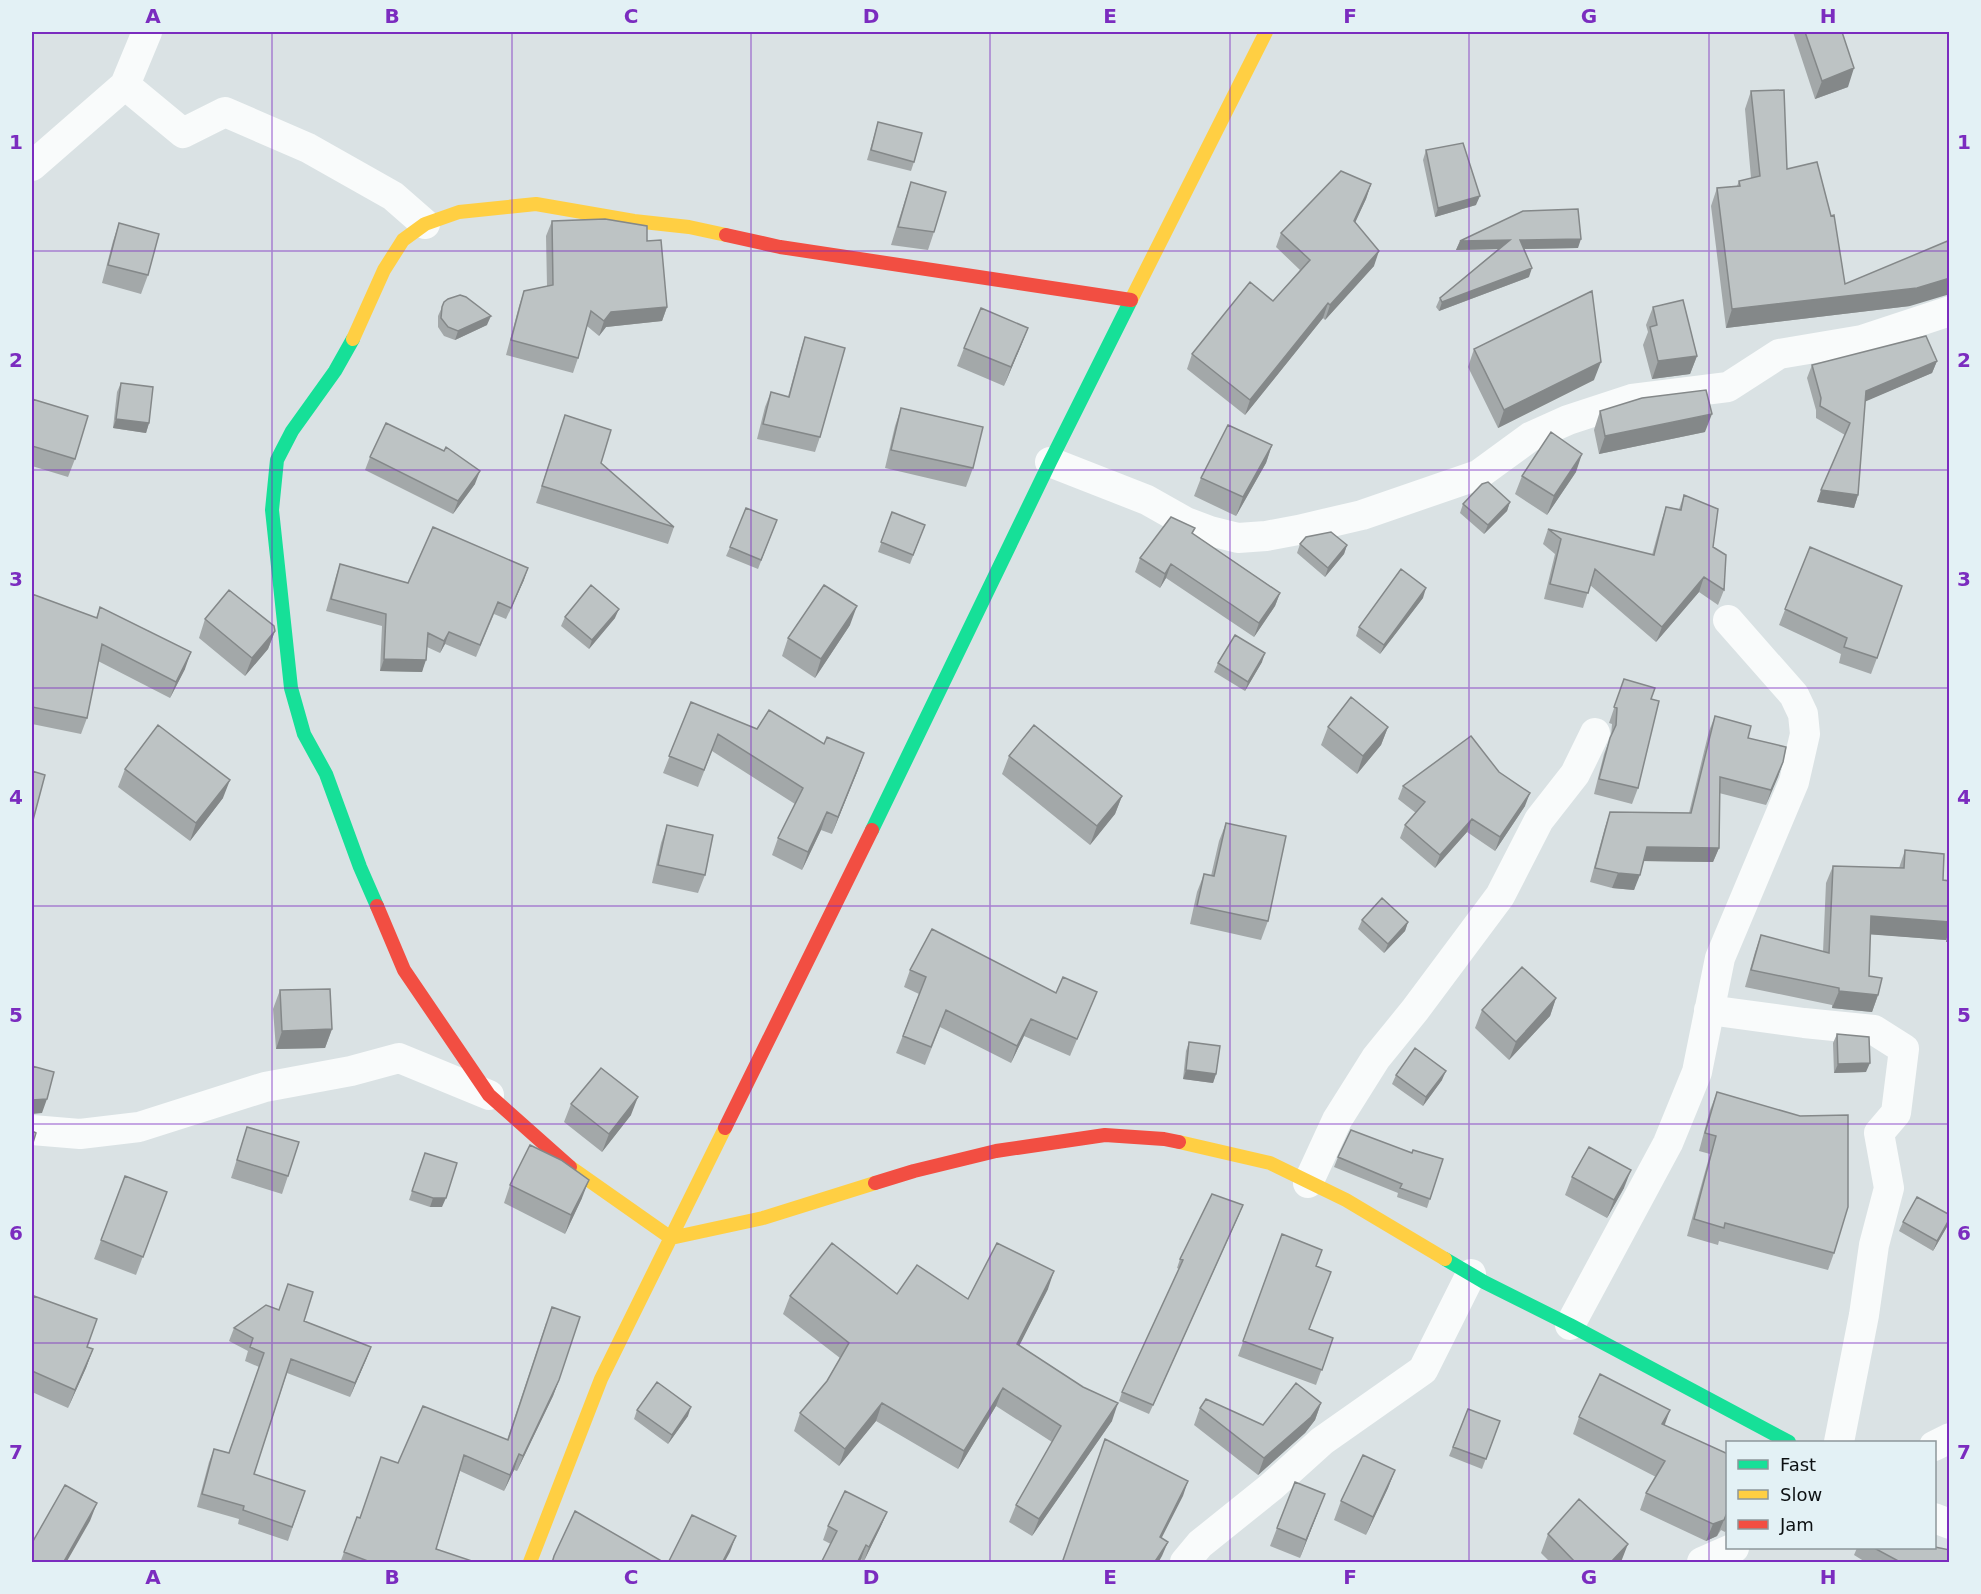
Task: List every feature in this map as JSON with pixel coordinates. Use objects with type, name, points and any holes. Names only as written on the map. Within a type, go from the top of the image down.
[{"type":"street","points":[[32,166],[125,85],[147,32]]},
{"type":"street","points":[[530,1563],[601,1379],[923,727],[1050,462],[1266,32]]},
{"type":"street","points":[[125,85],[183,133],[225,112],[308,148],[393,196],[425,224]]},
{"type":"street","points":[[1131,300],[780,247],[689,227],[634,221],[536,204],[459,212],[425,224],[403,240],[384,270],[358,330],[334,371],[292,431],[277,460],[272,510],[291,688],[304,734],[326,774],[360,867],[404,970],[489,1095],[568,1166],[671,1238],[763,1218],[914,1171],[996,1150],[1105,1135],[1164,1139],[1212,1148],[1270,1163],[1346,1200],[1471,1274],[1785,1441]]},
{"type":"street","points":[[1050,462],[1147,500],[1186,522],[1210,531],[1238,538],[1266,536],[1362,515],[1478,475],[1530,436],[1568,420],[1632,399],[1728,387],[1779,354],[1862,340],[1950,311]]},
{"type":"street","points":[[1570,1325],[1668,1143],[1697,1072],[1720,958],[1794,782],[1805,734],[1803,714],[1794,695],[1728,620]]},
{"type":"street","points":[[1308,1182],[1337,1120],[1376,1058],[1500,896],[1539,820],[1575,774],[1595,733]]},
{"type":"street","points":[[1709,1010],[1874,1030],[1904,1049],[1896,1113],[1879,1133],[1889,1188],[1874,1245],[1864,1315],[1839,1441]]},
{"type":"street","points":[[32,1130],[80,1134],[139,1127],[265,1087],[351,1071],[399,1058],[489,1095]]},
{"type":"street","points":[[1185,1563],[1200,1544],[1271,1487],[1322,1442],[1423,1370],[1471,1274]]},
{"type":"street","points":[[1936,1445],[1950,1438]]},
{"type":"street","points":[[1936,1518],[1950,1524]]},
{"type":"street","points":[[1702,1563],[1732,1549]]},
{"type":"building","points":[[1805,32],[1842,32],[1854,68],[1822,81]]},
{"type":"building","points":[[1784,90],[1787,169],[1817,162],[1831,216],[1834,215],[1845,284],[1950,240],[1950,278],[1917,288],[1732,309],[1717,188],[1740,186],[1739,181],[1760,176],[1751,91]]},
{"type":"building","points":[[878,122],[922,133],[914,162],[871,150]]},
{"type":"building","points":[[1463,143],[1480,196],[1438,208],[1426,150]]},
{"type":"building","points":[[1341,171],[1371,184],[1354,221],[1379,251],[1330,305],[1328,303],[1250,400],[1192,354],[1250,282],[1273,301],[1310,260],[1281,233]]},
{"type":"building","points":[[911,182],[946,192],[934,232],[898,227]]},
{"type":"building","points":[[1578,209],[1581,239],[1520,240],[1532,268],[1442,302],[1440,298],[1510,240],[1460,241],[1523,211]]},
{"type":"building","points":[[605,219],[647,226],[647,241],[661,240],[667,307],[611,312],[604,321],[591,311],[578,358],[511,340],[524,291],[553,285],[552,221]]},
{"type":"building","points":[[119,223],[159,234],[148,275],[108,265]]},
{"type":"building","points":[[1592,291],[1601,362],[1504,410],[1474,349]]},
{"type":"building","points":[[460,295],[491,316],[458,331],[448,327],[441,318],[442,307],[448,299]]},
{"type":"building","points":[[1683,300],[1697,356],[1658,361],[1650,327],[1657,325],[1653,307]]},
{"type":"building","points":[[981,308],[1028,328],[1011,367],[964,348]]},
{"type":"building","points":[[1926,336],[1937,361],[1866,391],[1858,495],[1821,490],[1850,423],[1820,406],[1821,398],[1812,365]]},
{"type":"building","points":[[805,337],[845,348],[820,437],[763,424],[771,392],[789,397]]},
{"type":"building","points":[[121,383],[153,387],[149,423],[116,419]]},
{"type":"building","points":[[1706,390],[1712,414],[1605,436],[1600,411],[1642,398]]},
{"type":"building","points":[[32,399],[88,416],[75,459],[32,446]]},
{"type":"building","points":[[901,408],[983,427],[973,468],[891,450]]},
{"type":"building","points":[[565,415],[611,430],[601,463],[674,527],[542,486]]},
{"type":"building","points":[[386,423],[444,451],[446,447],[480,471],[458,501],[370,457]]},
{"type":"building","points":[[1228,425],[1272,445],[1243,497],[1201,478]]},
{"type":"building","points":[[1551,432],[1582,454],[1554,496],[1522,476]]},
{"type":"building","points":[[1488,482],[1510,502],[1488,525],[1463,504],[1482,484]]},
{"type":"building","points":[[1684,495],[1718,509],[1713,547],[1726,555],[1724,590],[1704,577],[1662,627],[1595,569],[1588,593],[1550,584],[1561,539],[1548,529],[1654,555],[1666,507],[1681,510]]},
{"type":"building","points":[[746,508],[777,520],[761,560],[730,547]]},
{"type":"building","points":[[892,512],[925,525],[913,555],[881,542]]},
{"type":"building","points":[[1171,517],[1195,528],[1192,533],[1280,593],[1259,623],[1171,564],[1165,574],[1140,558]]},
{"type":"building","points":[[433,527],[528,568],[511,608],[498,602],[480,645],[449,632],[444,641],[428,633],[426,660],[384,659],[386,614],[331,599],[340,564],[408,583]]},
{"type":"building","points":[[1331,532],[1347,545],[1328,568],[1300,544],[1306,537]]},
{"type":"building","points":[[1810,547],[1902,586],[1877,658],[1844,647],[1847,638],[1785,609]]},
{"type":"building","points":[[1401,569],[1426,588],[1384,645],[1359,627]]},
{"type":"building","points":[[591,585],[619,609],[592,640],[565,617]]},
{"type":"building","points":[[824,585],[857,606],[821,659],[788,638]]},
{"type":"building","points":[[229,590],[274,626],[275,631],[252,658],[205,619]]},
{"type":"building","points":[[32,594],[97,618],[100,607],[191,652],[176,682],[102,644],[87,718],[32,707]]},
{"type":"building","points":[[1235,635],[1265,653],[1248,682],[1218,663]]},
{"type":"building","points":[[1624,679],[1655,688],[1651,699],[1659,701],[1638,788],[1599,779],[1610,738],[1616,725],[1617,708],[1614,707]]},
{"type":"building","points":[[1351,697],[1388,727],[1363,756],[1328,727]]},
{"type":"building","points":[[691,702],[757,729],[769,710],[824,744],[827,737],[864,753],[838,817],[827,812],[808,852],[778,838],[803,788],[718,734],[704,770],[669,756]]},
{"type":"building","points":[[1715,716],[1751,726],[1748,738],[1786,747],[1783,762],[1771,790],[1720,777],[1719,848],[1647,847],[1640,875],[1595,868],[1610,812],[1691,813]]},
{"type":"building","points":[[158,725],[230,780],[196,823],[125,769]]},
{"type":"building","points":[[1034,725],[1122,796],[1097,826],[1009,756]]},
{"type":"building","points":[[1471,736],[1499,772],[1530,793],[1500,837],[1472,819],[1440,855],[1405,825],[1425,802],[1403,786]]},
{"type":"building","points":[[32,771],[45,775],[32,824]]},
{"type":"building","points":[[1226,823],[1286,836],[1268,921],[1197,906],[1204,874],[1214,876]]},
{"type":"building","points":[[667,825],[713,835],[705,875],[658,865]]},
{"type":"building","points":[[1905,850],[1944,854],[1943,880],[1950,881],[1950,922],[1871,916],[1869,976],[1882,978],[1878,995],[1839,991],[1839,988],[1751,970],[1761,935],[1829,953],[1833,866],[1904,868]]},
{"type":"building","points":[[1382,898],[1408,922],[1388,944],[1362,920]]},
{"type":"building","points":[[932,929],[1056,993],[1063,977],[1097,992],[1077,1039],[1031,1019],[1017,1046],[946,1010],[931,1047],[903,1036],[926,977],[910,970]]},
{"type":"building","points":[[1522,967],[1556,998],[1516,1042],[1482,1010]]},
{"type":"building","points":[[330,989],[332,1029],[282,1031],[280,990]]},
{"type":"building","points":[[1837,1034],[1869,1037],[1870,1063],[1838,1064]]},
{"type":"building","points":[[1189,1042],[1220,1046],[1216,1074],[1186,1070]]},
{"type":"building","points":[[1415,1048],[1446,1071],[1426,1097],[1396,1075]]},
{"type":"building","points":[[32,1066],[54,1072],[47,1099],[32,1100]]},
{"type":"building","points":[[601,1068],[638,1097],[609,1134],[571,1104]]},
{"type":"building","points":[[1717,1092],[1800,1116],[1848,1115],[1848,1207],[1834,1253],[1725,1223],[1724,1228],[1694,1219],[1716,1136],[1705,1133]]},
{"type":"building","points":[[247,1127],[299,1142],[288,1176],[237,1160]]},
{"type":"building","points":[[1351,1130],[1412,1153],[1413,1150],[1443,1159],[1430,1199],[1400,1188],[1402,1184],[1338,1157]]},
{"type":"building","points":[[32,1131],[36,1133],[32,1146]]},
{"type":"building","points":[[530,1145],[561,1160],[589,1180],[571,1215],[510,1185]]},
{"type":"building","points":[[1589,1147],[1631,1170],[1614,1200],[1572,1177]]},
{"type":"building","points":[[425,1153],[457,1163],[446,1198],[433,1198],[412,1191]]},
{"type":"building","points":[[125,1176],[167,1192],[143,1257],[101,1240]]},
{"type":"building","points":[[1212,1194],[1243,1205],[1153,1405],[1122,1392],[1183,1260],[1180,1259]]},
{"type":"building","points":[[1917,1197],[1950,1215],[1937,1241],[1903,1222]]},
{"type":"building","points":[[1282,1234],[1322,1250],[1316,1266],[1331,1272],[1309,1329],[1333,1338],[1322,1370],[1243,1341]]},
{"type":"building","points":[[832,1243],[897,1294],[917,1265],[968,1299],[997,1243],[1054,1271],[1017,1344],[1083,1387],[1118,1403],[1039,1519],[1016,1505],[1061,1426],[1003,1388],[964,1451],[882,1403],[845,1449],[800,1413],[827,1381],[849,1343],[790,1296]]},
{"type":"building","points":[[288,1284],[313,1292],[304,1321],[371,1347],[355,1383],[291,1359],[254,1474],[305,1491],[292,1527],[243,1510],[244,1506],[202,1494],[214,1449],[229,1453],[264,1353],[250,1347],[253,1338],[234,1328],[266,1305],[279,1310]]},
{"type":"building","points":[[34,1296],[97,1319],[87,1347],[93,1349],[75,1390],[32,1371],[32,1302]]},
{"type":"building","points":[[552,1307],[580,1317],[559,1380],[523,1456],[519,1454],[510,1475],[464,1455],[436,1549],[475,1562],[373,1563],[344,1552],[357,1517],[360,1518],[381,1457],[398,1463],[423,1406],[508,1440]]},
{"type":"building","points":[[1600,1374],[1670,1410],[1662,1424],[1726,1453],[1726,1515],[1724,1520],[1713,1524],[1646,1493],[1665,1461],[1579,1417]]},
{"type":"building","points":[[657,1382],[691,1407],[672,1435],[637,1410]]},
{"type":"building","points":[[1296,1383],[1321,1403],[1311,1417],[1264,1458],[1200,1408],[1206,1399],[1263,1425]]},
{"type":"building","points":[[1468,1409],[1500,1421],[1486,1459],[1453,1447]]},
{"type":"building","points":[[1105,1439],[1188,1481],[1160,1537],[1168,1542],[1154,1563],[1062,1563]]},
{"type":"building","points":[[1363,1455],[1395,1470],[1373,1517],[1341,1501]]},
{"type":"building","points":[[1295,1482],[1325,1494],[1306,1540],[1277,1528]]},
{"type":"building","points":[[65,1485],[97,1503],[63,1563],[32,1563],[32,1543]]},
{"type":"building","points":[[845,1491],[887,1512],[869,1547],[866,1545],[857,1563],[821,1563],[837,1531],[828,1526]]},
{"type":"building","points":[[1579,1499],[1628,1544],[1610,1563],[1576,1563],[1548,1534]]},
{"type":"building","points":[[575,1511],[665,1563],[552,1563]]},
{"type":"building","points":[[692,1515],[736,1536],[722,1563],[668,1563]]},
{"type":"building","points":[[1936,1547],[1950,1550],[1950,1563],[1902,1563],[1876,1549]]},
{"type":"traffic: fast","points":[[872,830],[1131,300]]},
{"type":"traffic: fast","points":[[353,339],[335,371],[292,431],[277,460],[272,510],[291,688],[304,734],[326,774],[360,867],[377,906]]},
{"type":"traffic: fast","points":[[1445,1259],[1484,1282],[1570,1325],[1787,1441]]},
{"type":"traffic: slow","points":[[1131,300],[1266,32]]},
{"type":"traffic: slow","points":[[353,339],[384,270],[403,240],[425,224],[459,212],[536,204],[634,221],[689,227],[726,235]]},
{"type":"traffic: slow","points":[[530,1562],[601,1379],[725,1128]]},
{"type":"traffic: slow","points":[[1179,1142],[1270,1163],[1346,1200],[1445,1259]]},
{"type":"traffic: slow","points":[[570,1167],[671,1238],[763,1218],[875,1183]]},
{"type":"traffic: jam","points":[[726,235],[780,247],[1131,300]]},
{"type":"traffic: jam","points":[[725,1128],[872,830]]},
{"type":"traffic: jam","points":[[377,906],[404,970],[489,1095],[570,1167]]},
{"type":"traffic: jam","points":[[875,1183],[996,1151],[1105,1135],[1179,1142]]}]
